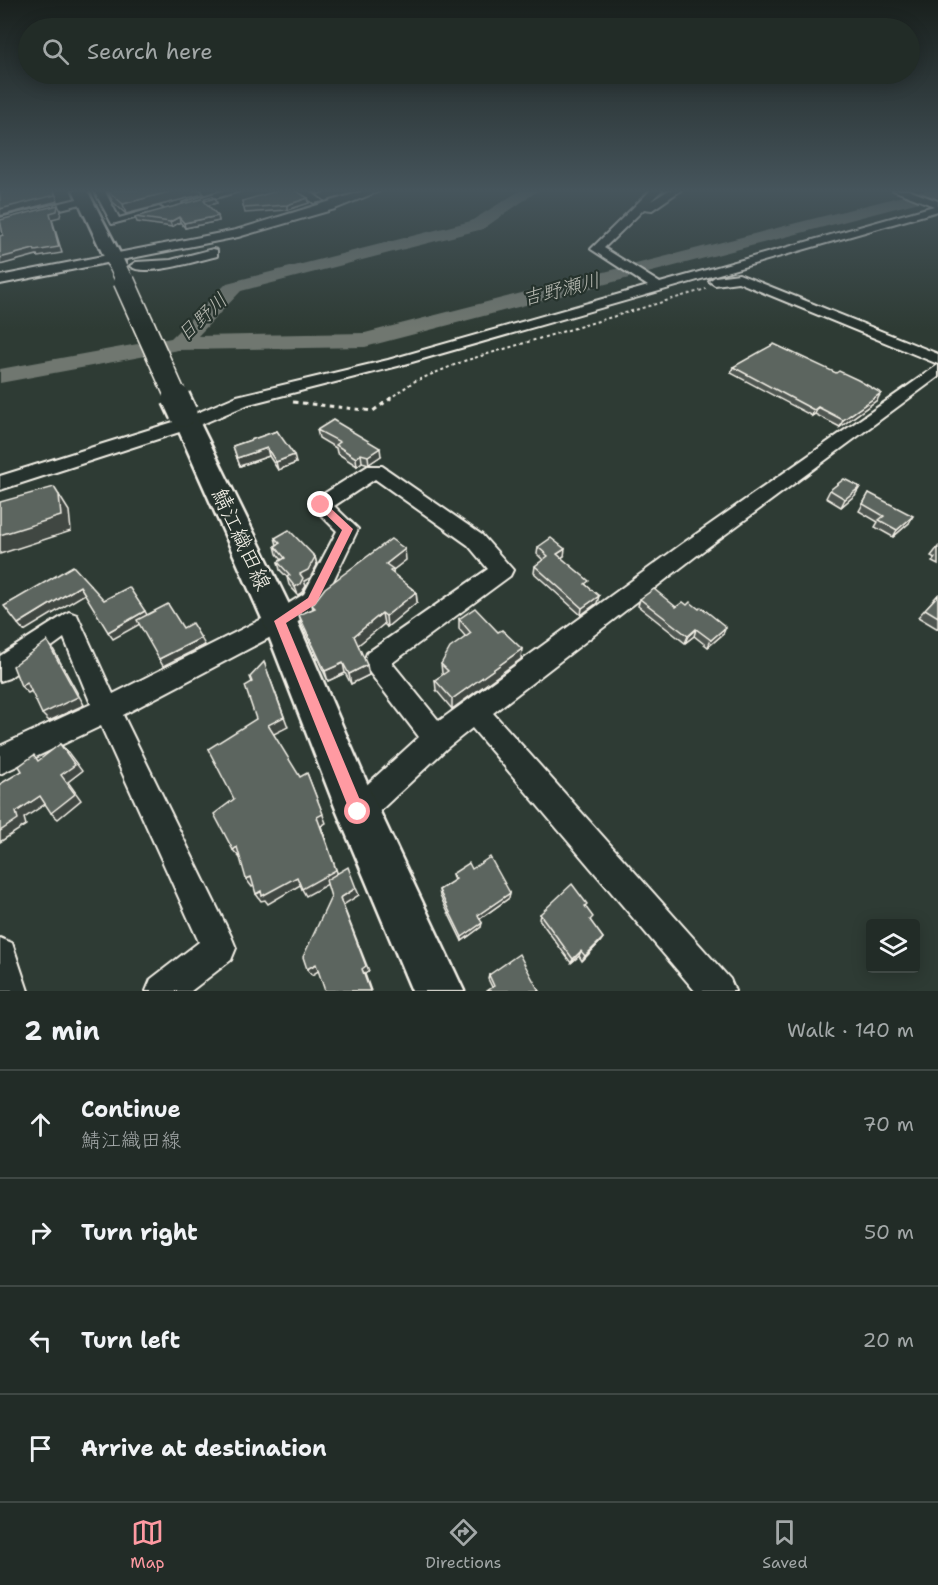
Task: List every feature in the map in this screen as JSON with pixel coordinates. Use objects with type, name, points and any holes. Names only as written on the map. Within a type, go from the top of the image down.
[{"type":"main road","name":"鯖江織田線","points":[[105,236],[280,621],[358,812],[438,991]]},
{"type":"street","points":[[0,280],[115,261],[232,236]]},
{"type":"street","points":[[0,289],[93,271],[182,261],[267,236]]},
{"type":"street","points":[[610,236],[597,249],[658,283],[739,278],[938,359]]},
{"type":"street","points":[[0,483],[243,400],[393,363],[821,236]]},
{"type":"street","points":[[358,812],[437,739],[689,550],[938,370]]},
{"type":"street","points":[[0,760],[107,710],[280,621],[312,601],[348,529],[321,505],[375,470],[476,540],[502,570],[376,661],[437,739]]},
{"type":"street","points":[[0,670],[69,622],[107,710],[219,948],[163,991]]},
{"type":"street","points":[[475,712],[718,991]]},
{"type":"street","points":[[0,955],[11,991]]},
{"type":"path","points":[[286,402],[329,404],[374,411],[413,382],[464,360],[739,278]]},
{"type":"building","points":[[0,236],[56,236],[59,247],[35,251],[34,249],[0,258]]},
{"type":"building","points":[[774,344],[836,373],[839,371],[881,393],[843,420],[818,407],[814,410],[733,367]]},
{"type":"building","points":[[333,420],[380,448],[368,456],[361,454],[356,458],[336,445],[340,442],[317,430]]},
{"type":"building","points":[[277,431],[294,455],[276,462],[267,448],[237,458],[233,446]]},
{"type":"building","points":[[844,479],[860,487],[845,499],[830,490]]},
{"type":"building","points":[[54,487],[59,495],[61,516],[0,535],[0,502]]},
{"type":"building","points":[[869,493],[913,516],[897,530],[879,520],[884,516],[863,504]]},
{"type":"building","points":[[289,530],[315,557],[308,570],[300,574],[303,578],[295,587],[287,577],[290,575],[278,562],[285,558],[275,546],[280,543],[275,538]]},
{"type":"building","points":[[551,538],[565,549],[557,554],[589,581],[585,584],[599,596],[582,608],[535,566],[548,556],[538,547]]},
{"type":"building","points":[[391,539],[405,549],[386,564],[393,569],[390,571],[416,592],[386,616],[382,613],[354,636],[367,665],[349,674],[343,663],[325,671],[299,615],[315,608],[312,605],[325,588]]},
{"type":"building","points":[[73,566],[104,600],[129,587],[145,611],[108,632],[80,586],[18,624],[4,606]]},
{"type":"building","points":[[654,589],[676,607],[683,602],[687,605],[690,602],[699,609],[701,607],[726,627],[711,640],[696,629],[688,636],[640,599]]},
{"type":"building","points":[[938,595],[938,617],[925,609]]},
{"type":"building","points":[[168,604],[183,628],[192,623],[201,638],[159,659],[137,620]]},
{"type":"building","points":[[475,608],[498,632],[502,630],[522,649],[452,699],[435,680],[448,671],[441,664],[450,648],[471,633],[459,619]]},
{"type":"building","points":[[47,641],[78,697],[42,714],[27,682],[21,686],[13,666]]},
{"type":"building","points":[[264,662],[284,717],[268,725],[300,777],[307,773],[323,814],[317,817],[336,870],[302,889],[297,877],[262,896],[261,891],[256,894],[251,877],[246,879],[237,847],[233,850],[214,814],[234,799],[208,749],[256,719],[245,686],[252,682],[250,677]]},
{"type":"building","points":[[60,744],[75,765],[61,775],[75,794],[51,813],[40,796],[16,812],[18,819],[0,831],[0,784],[22,771],[19,766],[34,755],[38,761]]},
{"type":"building","points":[[490,857],[510,893],[478,915],[482,923],[462,937],[439,890],[456,879],[452,874],[469,863],[472,869]]},
{"type":"building","points":[[348,867],[356,888],[340,898],[366,966],[362,969],[370,991],[325,991],[316,964],[307,969],[303,957],[331,897],[326,880]]},
{"type":"building","points":[[572,884],[587,904],[585,906],[593,917],[590,920],[603,938],[585,956],[581,951],[573,959],[540,914]]},
{"type":"building","points":[[519,954],[539,991],[487,991],[494,986],[489,975]]},
{"type":"waterway","name":"日野川","points":[[178,343],[234,287],[433,236]]},
{"type":"waterway","name":"吉野瀬川","points":[[178,343],[365,340],[767,236]]},
{"type":"waterway","name":"日野川","points":[[0,376],[178,343]]},
{"type":"route","points":[[321,505],[348,529],[312,601],[280,621],[358,812]]}]
